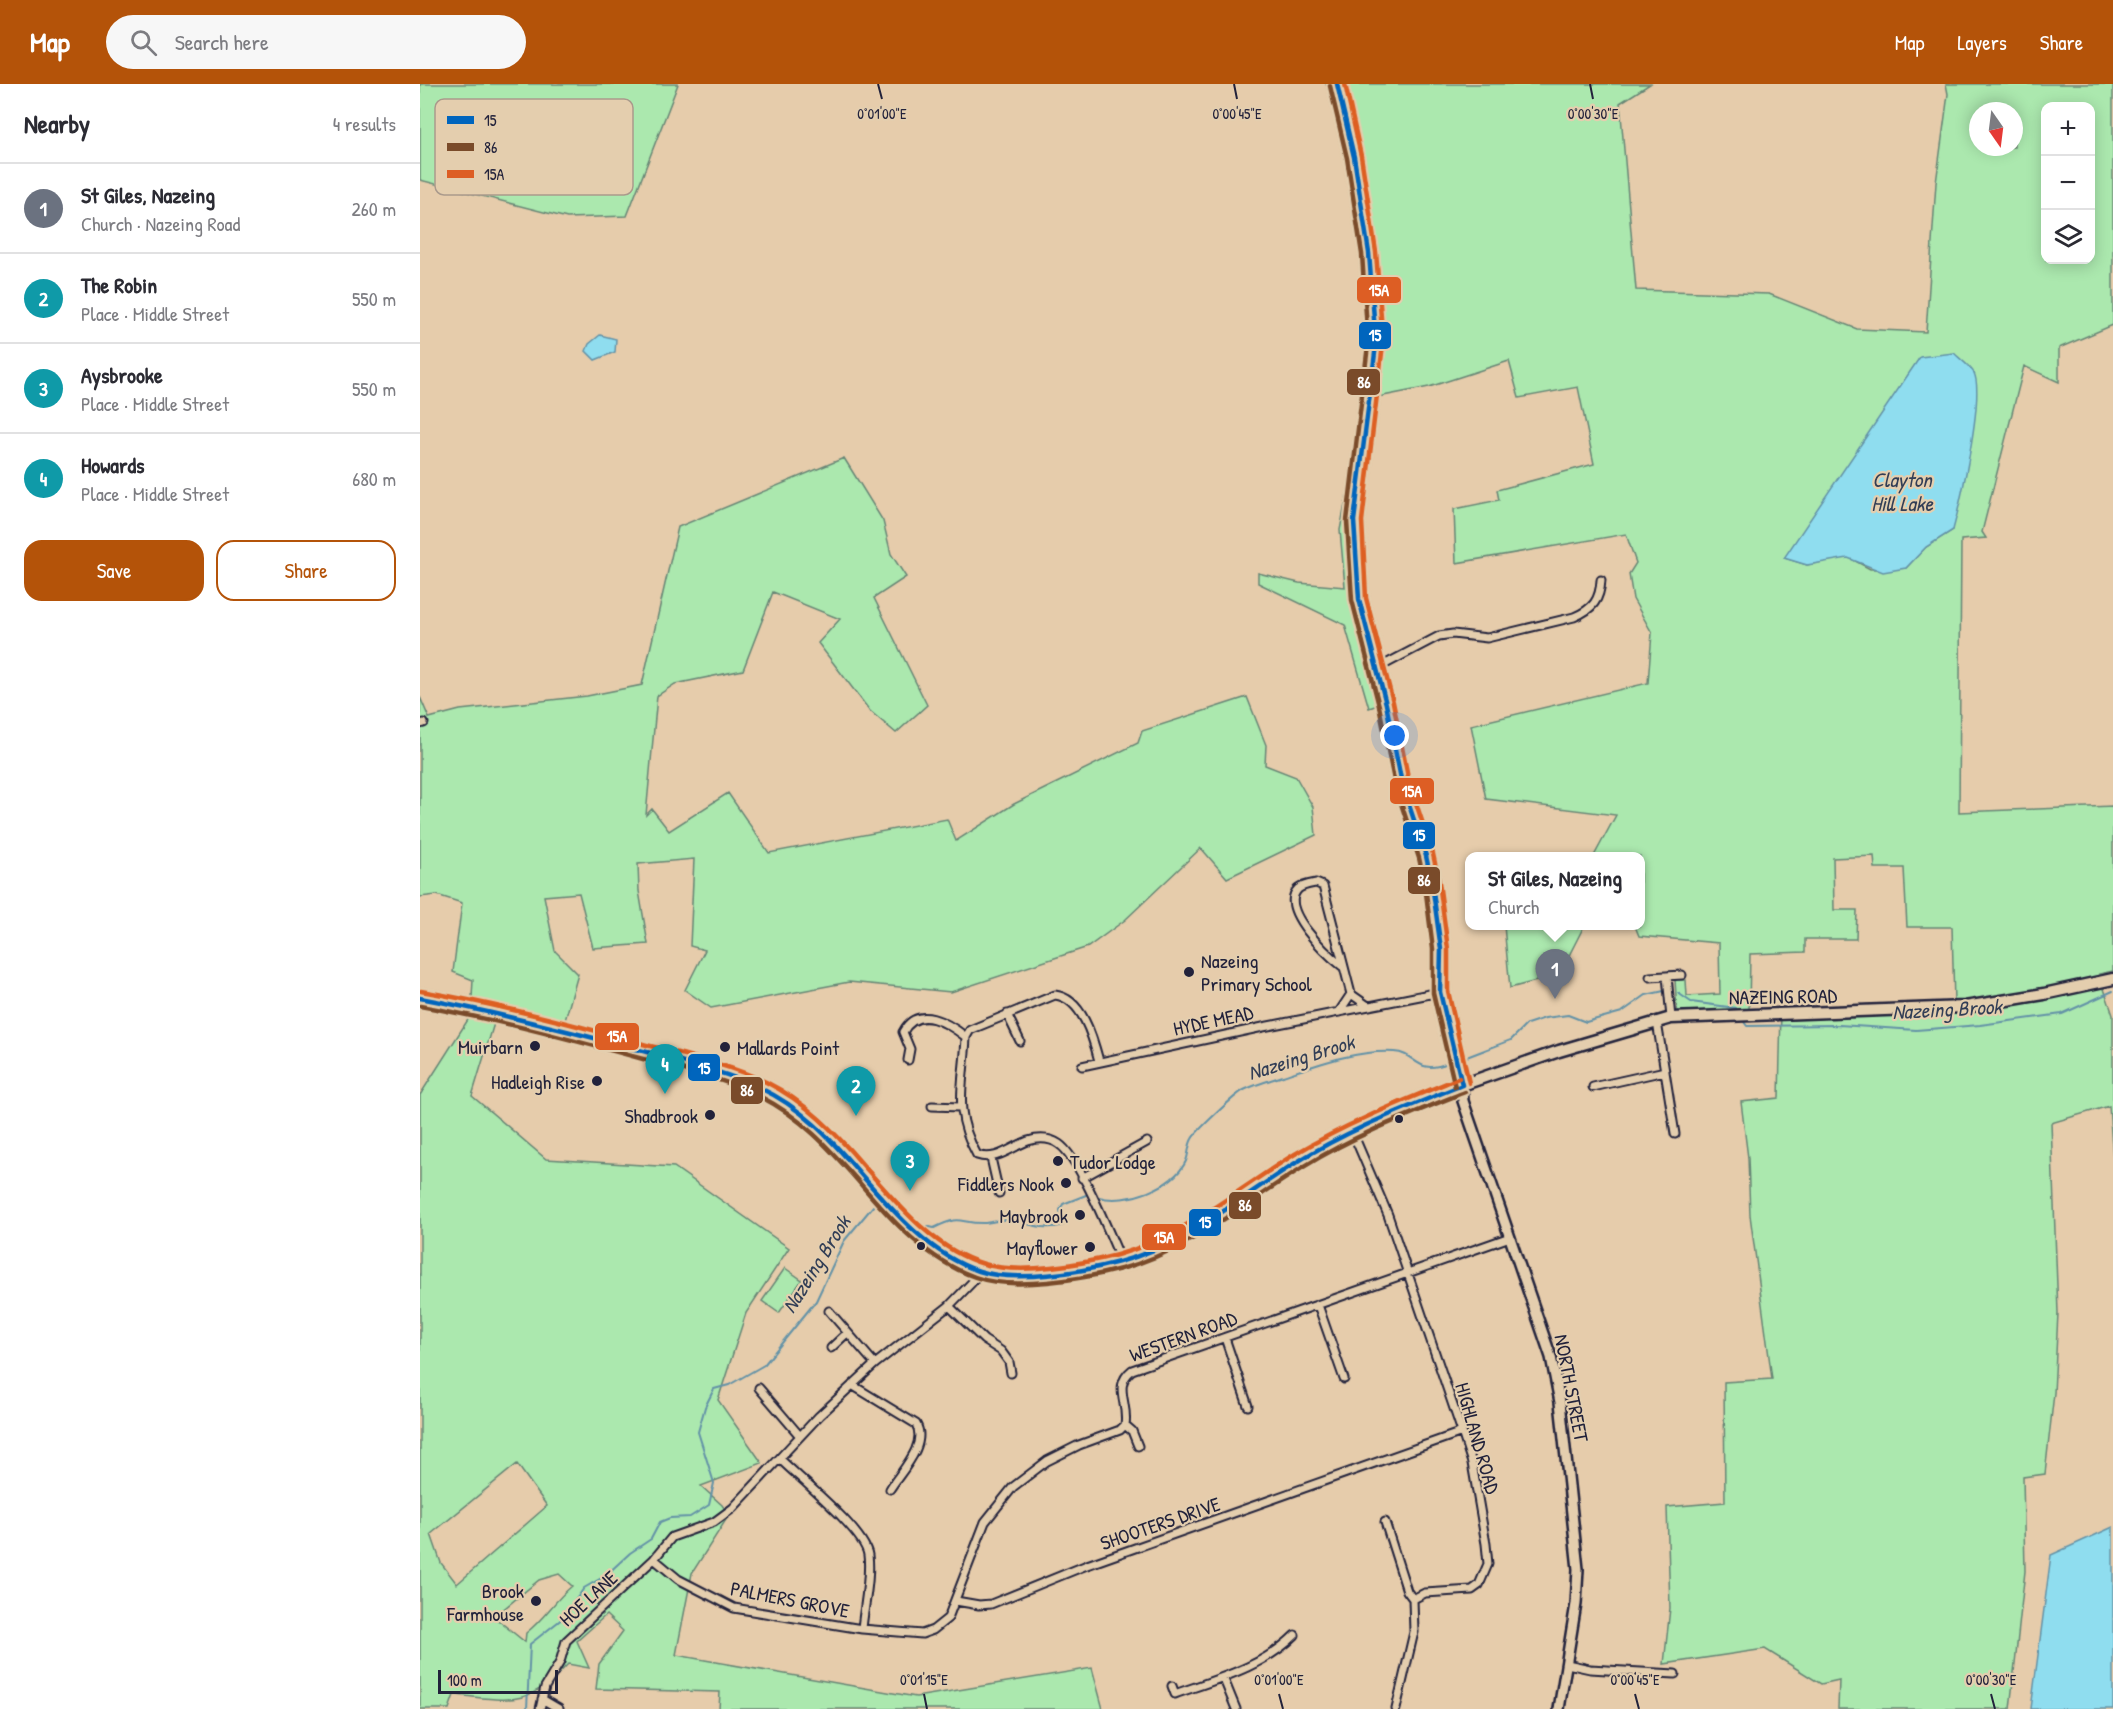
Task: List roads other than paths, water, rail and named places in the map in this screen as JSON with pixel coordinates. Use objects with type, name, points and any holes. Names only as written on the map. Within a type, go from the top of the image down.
[{"type":"main road","points":[[1337,84],[1354,157],[1369,253],[1376,345],[1362,452],[1354,552],[1359,599],[1378,668],[1399,775],[1426,856],[1432,884],[1441,949],[1440,992],[1462,1085]]},
{"type":"main road","name":"NAZEING ROAD","points":[[1462,1085],[1559,1051],[1671,1018],[1965,1007],[2044,994],[2113,979]]},
{"type":"street","points":[[1378,668],[1439,636],[1453,634],[1487,638],[1580,614],[1595,604],[1600,594],[1601,580]]},
{"type":"street","points":[[1342,966],[1313,940],[1300,919],[1295,896],[1297,890],[1304,886],[1316,883],[1323,886],[1351,994],[1368,1006]]},
{"type":"street","points":[[1650,977],[1682,975]]},
{"type":"street","points":[[1667,976],[1671,1018]]},
{"type":"street","name":"HYDE MEAD","points":[[1082,1066],[1440,992]]},
{"type":"street","points":[[1339,1012],[1351,994]]},
{"type":"street","points":[[1099,1061],[1089,1031],[1073,1003],[1066,996],[1056,995],[970,1030],[966,1037],[960,1107],[969,1141],[977,1155],[991,1158],[1028,1141],[1049,1139],[1065,1149],[1082,1178],[1122,1262]]},
{"type":"street","points":[[420,998],[557,1027],[751,1083],[811,1118],[911,1227],[939,1250],[982,1272],[1057,1272],[1122,1262],[1186,1236],[1240,1203],[1322,1147],[1352,1131],[1462,1085]]},
{"type":"street","points":[[1007,1014],[1020,1041]]},
{"type":"street","points":[[908,1060],[910,1049],[903,1032],[907,1025],[917,1018],[932,1017],[946,1022],[966,1037]]},
{"type":"street","points":[[1657,1022],[1675,1134]]},
{"type":"street","points":[[1593,1087],[1665,1071]]},
{"type":"street","name":"NORTH STREET","points":[[1462,1085],[1463,1101],[1551,1357],[1565,1444],[1578,1569],[1576,1604],[1559,1709]]},
{"type":"street","points":[[932,1106],[960,1107]]},
{"type":"street","name":"HIGHLAND ROAD","points":[[1352,1131],[1388,1215],[1462,1432],[1474,1473],[1488,1564],[1479,1585],[1472,1590],[1425,1593],[1413,1599]]},
{"type":"street","points":[[1082,1178],[1147,1142]]},
{"type":"street","points":[[991,1158],[999,1193]]},
{"type":"street","name":"WESTERN ROAD","points":[[1125,1425],[1121,1385],[1124,1376],[1132,1370],[1510,1237]]},
{"type":"street","name":"HOE LANE","points":[[540,1709],[549,1678],[560,1662],[566,1641],[654,1558],[672,1537],[714,1522],[733,1508],[800,1436],[852,1385],[875,1364],[950,1306],[982,1272]]},
{"type":"street","points":[[1318,1305],[1344,1379]]},
{"type":"street","points":[[950,1306],[984,1340],[1001,1351],[1009,1362],[1011,1373]]},
{"type":"street","points":[[829,1311],[875,1364]]},
{"type":"street","points":[[831,1348],[847,1333]]},
{"type":"street","points":[[1226,1338],[1248,1406]]},
{"type":"street","points":[[852,1385],[916,1424],[920,1432],[920,1442],[890,1489]]},
{"type":"street","points":[[759,1388],[800,1436]]},
{"type":"street","points":[[956,1600],[964,1572],[985,1522],[1013,1487],[1055,1456],[1120,1430],[1125,1425],[1132,1431],[1138,1446]]},
{"type":"street","name":"SHOOTERS DRIVE","points":[[956,1600],[979,1605],[992,1604],[1087,1565],[1462,1432]]},
{"type":"street","name":"PALMERS GROVE","points":[[780,1459],[855,1531],[867,1547],[869,1566],[862,1629]]},
{"type":"street","points":[[1385,1522],[1407,1591],[1413,1599],[1414,1632],[1396,1709]]},
{"type":"street","name":"PALMERS GROVE","points":[[654,1558],[678,1579],[734,1608],[880,1632],[908,1635],[933,1630],[948,1618],[956,1600]]},
{"type":"street","points":[[1175,1694],[1246,1668],[1282,1649],[1295,1635]]},
{"type":"street","points":[[1567,1664],[1590,1669],[1675,1674]]},
{"type":"street","points":[[1223,1677],[1236,1709]]},
{"type":"street","points":[[1172,1686],[1178,1702]]},
{"type":"street","points":[[542,1699],[559,1709]]},
{"type":"water","points":[[600,335],[616,339],[615,352],[595,360],[586,351],[589,344]]},
{"type":"water","name":"Clayton Hill Lake","points":[[1954,353],[1972,370],[1977,385],[1970,450],[1953,530],[1926,547],[1906,568],[1883,572],[1848,558],[1807,565],[1784,558],[1920,357]]},
{"type":"water","points":[[2113,1527],[2113,1709],[2031,1709],[2051,1555]]},
{"type":"waterway","name":"Nazeing Brook","points":[[1464,1058],[1511,1040],[1527,1024],[1545,1018],[1568,1015],[1586,1022],[1622,1012],[1646,995],[1664,991]]},
{"type":"waterway","name":"Nazeing Brook","points":[[1744,1022],[1747,1026],[1839,1025],[1916,1030],[1980,1025],[2062,1014],[2113,991]]},
{"type":"waterway","name":"Nazeing Brook","points":[[1678,993],[1691,1002],[1736,1008]]},
{"type":"waterway","name":"Nazeing Brook","points":[[1099,1197],[1122,1199],[1135,1196],[1148,1192],[1171,1179],[1186,1161],[1195,1135],[1233,1098],[1253,1086],[1324,1063],[1366,1053],[1402,1053],[1417,1063],[1429,1067],[1448,1063]]},
{"type":"waterway","name":"Nazeing Brook","points":[[906,1211],[921,1225],[934,1228],[955,1220],[975,1223],[1008,1220],[1056,1227],[1063,1225],[1060,1210],[1063,1204],[1086,1195]]},
{"type":"waterway","name":"Nazeing Brook","points":[[527,1709],[530,1644],[563,1618],[584,1588],[605,1576],[630,1553],[651,1539],[660,1522],[670,1518],[690,1517],[709,1505],[714,1483],[698,1432],[705,1407],[714,1389],[729,1385],[764,1365],[816,1301],[844,1241],[874,1205],[879,1204]]},
{"type":"place","name":"Nazeing Primary School","points":[[1189,972]]},
{"type":"place","name":"St Giles, Nazeing","points":[[1555,999]]},
{"type":"place","name":"Muirbarn","points":[[535,1046]]},
{"type":"place","name":"Mallards Point","points":[[725,1047]]},
{"type":"place","name":"Hadleigh Rise","points":[[597,1081]]},
{"type":"place","name":"Howards","points":[[665,1094]]},
{"type":"place","name":"Shadbrook","points":[[710,1115]]},
{"type":"place","name":"The Robin","points":[[856,1116]]},
{"type":"place","name":"Tudor Lodge","points":[[1058,1161]]},
{"type":"place","name":"Fiddlers Nook","points":[[1066,1183]]},
{"type":"place","name":"Aysbrooke","points":[[910,1191]]},
{"type":"place","name":"Maybrook","points":[[1080,1215]]},
{"type":"place","name":"Mayflower","points":[[1090,1247]]},
{"type":"place","name":"Brook Farmhouse","points":[[536,1601]]}]
